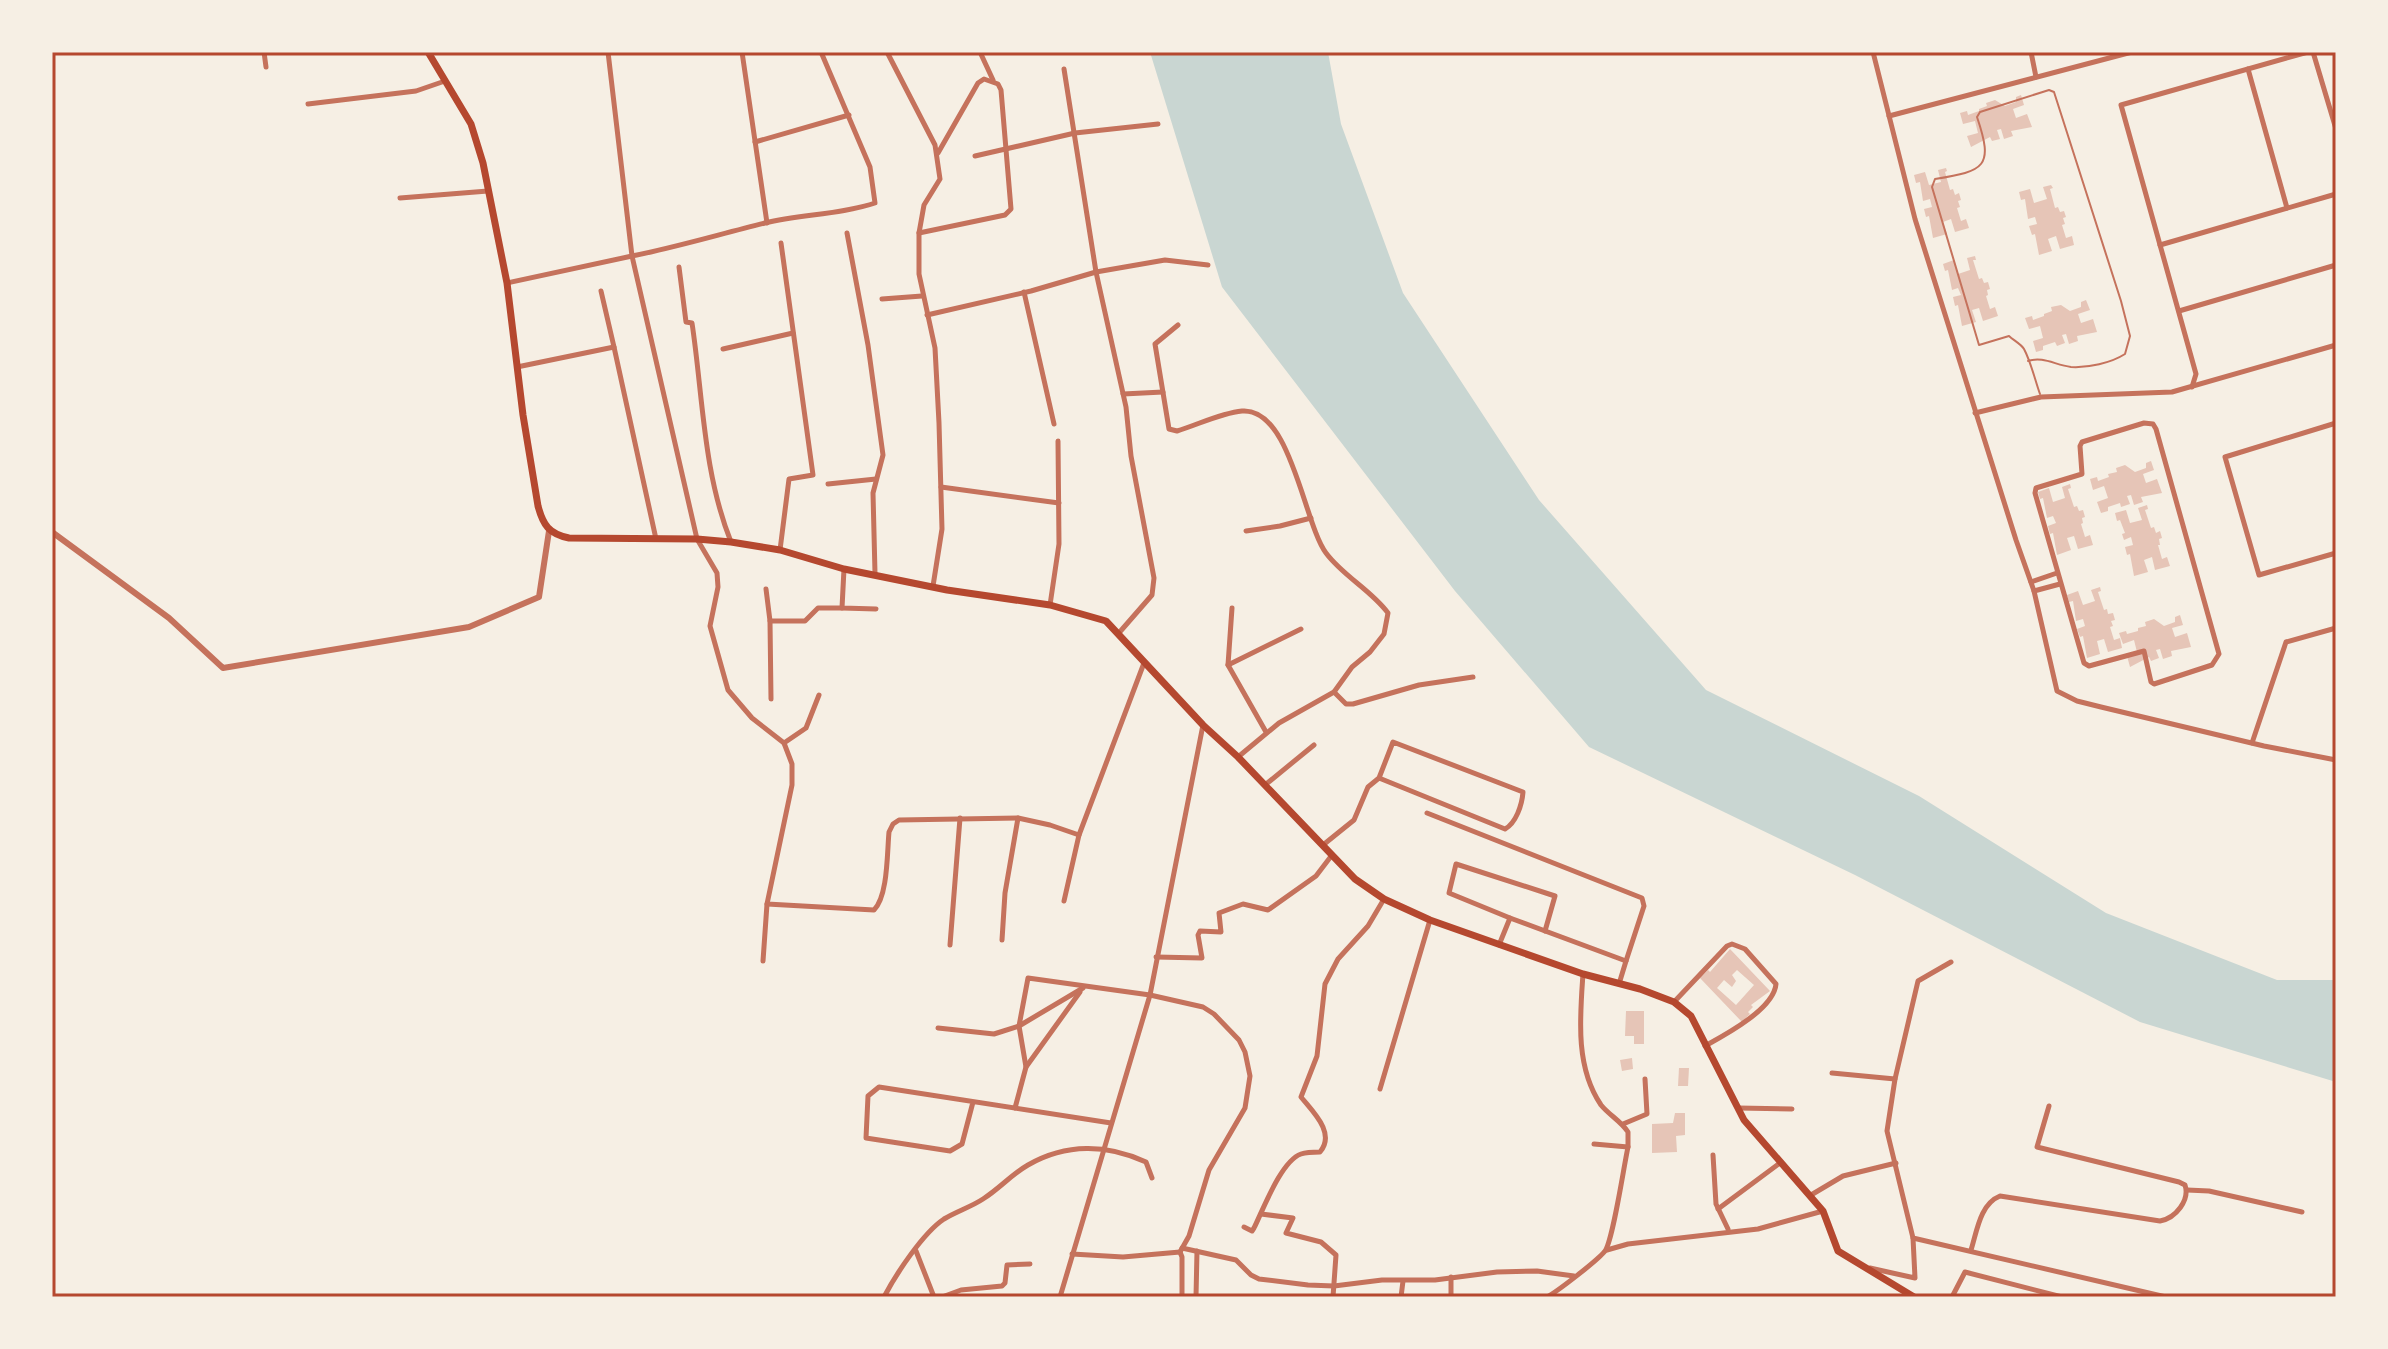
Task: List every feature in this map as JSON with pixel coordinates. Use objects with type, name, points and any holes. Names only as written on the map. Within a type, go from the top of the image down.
[{"type":"main road","points":[[428,52],[471,124],[489,191],[507,283],[538,506],[549,531],[569,538],[731,542],[780,550],[844,569],[1050,605],[1106,621],[1203,725],[1238,757],[1355,879],[1384,899],[1430,920],[1499,945],[1674,1002],[1691,1016],[1737,1108],[1755,1134],[1823,1211],[1838,1251],[1914,1297]]},
{"type":"street","points":[[264,52],[266,67]]},
{"type":"street","points":[[608,52],[632,256],[697,539],[717,573],[718,587],[710,626],[728,690],[752,718],[784,743],[792,764],[792,785],[767,904],[763,961]]},
{"type":"street","points":[[742,52],[767,223]]},
{"type":"street","points":[[507,283],[686,246],[767,223],[875,203],[870,167],[821,52]]},
{"type":"street","points":[[887,52],[937,154],[940,179],[924,205],[919,233],[922,296],[935,348],[941,487],[942,529],[933,586]]},
{"type":"street","points":[[919,233],[1005,215],[1011,209],[1001,90],[980,52]]},
{"type":"street","points":[[1873,52],[1915,219],[2034,591],[2057,691],[2077,701],[2336,760]]},
{"type":"street","points":[[2031,52],[2036,77]]},
{"type":"street","points":[[1889,116],[2132,52]]},
{"type":"street","points":[[2192,387],[2196,374],[2121,105],[2310,52],[2336,129]]},
{"type":"street","points":[[1064,69],[1096,272],[1123,394],[1154,578],[1152,595],[1118,634]]},
{"type":"street","points":[[2248,69],[2287,208]]},
{"type":"street","points":[[937,154],[978,83],[984,79],[993,80]]},
{"type":"street","points":[[308,104],[416,91],[446,81]]},
{"type":"street","points":[[755,142],[849,115]]},
{"type":"street","points":[[975,156],[1075,133],[1158,124]]},
{"type":"street","points":[[400,198],[489,191]]},
{"type":"street","points":[[2160,245],[2336,194]]},
{"type":"street","points":[[847,233],[868,345],[883,455],[873,493],[875,573]]},
{"type":"street","points":[[780,550],[789,479],[813,475],[781,243]]},
{"type":"street","points":[[927,315],[1096,272],[1165,260],[1208,265]]},
{"type":"street","points":[[2179,311],[2336,265]]},
{"type":"street","points":[[679,267],[686,322],[692,323],[694,335],[701,383],[700,409],[715,492],[731,542]]},
{"type":"street","points":[[601,291],[656,539]]},
{"type":"street","points":[[1024,292],[1054,424]]},
{"type":"street","points":[[882,299],[922,296]]},
{"type":"street","points":[[1178,325],[1155,344],[1169,429],[1172,431],[1243,411],[1262,417],[1275,431],[1291,458],[1327,554],[1388,613],[1384,634],[1370,652],[1352,667],[1334,692],[1266,732],[1238,757]]},
{"type":"street","points":[[723,349],[793,333]]},
{"type":"street","points":[[1975,413],[2041,397],[2172,392],[2336,345]]},
{"type":"street","points":[[517,367],[614,347]]},
{"type":"street","points":[[1123,394],[1163,392]]},
{"type":"street","points":[[2144,423],[2153,424],[2212,621],[2219,654],[2216,662],[2154,684],[2144,651],[2087,666],[2060,584],[2035,489],[2082,474],[2082,442],[2144,423]]},
{"type":"street","points":[[2336,423],[2225,457],[2259,575],[2336,553]]},
{"type":"street","points":[[1050,605],[1059,544],[1058,441]]},
{"type":"street","points":[[828,484],[876,479]]},
{"type":"street","points":[[941,487],[1059,503]]},
{"type":"street","points":[[1246,531],[1311,518]]},
{"type":"street","points":[[52,532],[169,618],[223,668],[469,627],[539,597],[549,531]]},
{"type":"street","points":[[842,608],[844,569]]},
{"type":"street","points":[[2031,582],[2057,573]]},
{"type":"street","points":[[2034,591],[2060,584]]},
{"type":"street","points":[[766,589],[770,621],[771,699]]},
{"type":"street","points":[[770,621],[805,621],[818,608],[876,609]]},
{"type":"street","points":[[1232,608],[1228,665],[1266,732]]},
{"type":"street","points":[[2252,743],[2286,642],[2336,628]]},
{"type":"street","points":[[1228,665],[1301,629]]},
{"type":"street","points":[[1064,901],[1079,835],[1144,663]]},
{"type":"street","points":[[1334,692],[1346,704],[1353,704],[1419,685],[1473,677]]},
{"type":"street","points":[[784,743],[806,728],[819,695]]},
{"type":"street","points":[[1060,1297],[1150,995],[1203,725]]},
{"type":"street","points":[[1323,845],[1354,820],[1368,787],[1379,778],[1393,742],[1523,792],[1523,800],[1513,822],[1505,829],[1379,778]]},
{"type":"street","points":[[1265,785],[1314,745]]},
{"type":"street","points":[[1427,813],[1642,898],[1644,906],[1619,984]]},
{"type":"street","points":[[950,945],[960,818]]},
{"type":"street","points":[[767,904],[874,910],[880,905],[883,892],[889,832],[899,820],[1018,818],[1079,835]]},
{"type":"street","points":[[1002,940],[1005,893],[1018,818]]},
{"type":"street","points":[[1156,957],[1202,958],[1198,935],[1200,931],[1221,932],[1219,913],[1243,904],[1268,910],[1316,876],[1333,854]]},
{"type":"street","points":[[1545,931],[1555,896],[1456,864],[1449,893],[1510,918],[1545,931],[1626,961]]},
{"type":"street","points":[[1244,1227],[1252,1231],[1281,1175],[1299,1154],[1320,1152],[1326,1145],[1327,1138],[1321,1121],[1301,1097],[1317,1056],[1325,984],[1338,959],[1368,926],[1384,899]]},
{"type":"street","points":[[1499,945],[1510,918]]},
{"type":"street","points":[[1380,1089],[1430,920]]},
{"type":"street","points":[[1674,1002],[1732,944],[1745,949],[1776,984],[1776,991],[1756,1012],[1705,1046]]},
{"type":"street","points":[[1865,1267],[1915,1278],[1913,1238],[1887,1131],[1895,1079],[1918,981],[1951,962]]},
{"type":"street","points":[[1583,974],[1582,1053],[1600,1103],[1628,1132],[1628,1147],[1607,1250]]},
{"type":"street","points":[[1026,1067],[1019,1026],[1028,978],[1150,995],[1203,1007],[1239,1040],[1250,1076],[1245,1108],[1209,1170],[1192,1226],[1181,1250],[1182,1297]]},
{"type":"street","points":[[938,1028],[994,1034],[1019,1026],[1084,988]]},
{"type":"street","points":[[1015,1108],[1026,1067],[1084,988]]},
{"type":"street","points":[[1832,1073],[1895,1079]]},
{"type":"street","points":[[1622,1124],[1647,1114],[1645,1079]]},
{"type":"street","points":[[973,1102],[962,1144],[950,1151],[866,1138],[868,1096],[879,1087],[1111,1123]]},
{"type":"street","points":[[2049,1106],[2037,1147],[2179,1182],[2187,1190]]},
{"type":"street","points":[[1737,1108],[1792,1109]]},
{"type":"street","points":[[1594,1144],[1628,1147]]},
{"type":"street","points":[[884,1297],[915,1250],[943,1219],[982,1199],[1040,1159],[1083,1147],[1124,1152],[1146,1162],[1152,1178]]},
{"type":"street","points":[[1713,1155],[1713,1185],[1718,1209],[1728,1229]]},
{"type":"street","points":[[1718,1209],[1780,1163]]},
{"type":"street","points":[[1811,1195],[1843,1176],[1896,1163]]},
{"type":"street","points":[[2187,1190],[2209,1191],[2302,1212]]},
{"type":"street","points":[[1971,1250],[1984,1209],[1991,1199],[2000,1196],[2160,1221],[2174,1215],[2187,1190]]},
{"type":"street","points":[[1547,1297],[1565,1288],[1574,1276],[1607,1250],[1628,1244],[1758,1229],[1823,1211]]},
{"type":"street","points":[[1261,1214],[1293,1218],[1286,1233],[1321,1242],[1336,1255],[1333,1297]]},
{"type":"street","points":[[1913,1238],[2166,1297]]},
{"type":"street","points":[[915,1250],[934,1297]]},
{"type":"street","points":[[1196,1297],[1197,1251]]},
{"type":"street","points":[[1072,1254],[1123,1257],[1197,1251],[1236,1260],[1259,1279],[1334,1286],[1524,1271],[1574,1276]]},
{"type":"street","points":[[942,1297],[961,1290],[1002,1286],[1007,1265],[1030,1264]]},
{"type":"street","points":[[1965,1297],[1953,1296],[1965,1272],[2062,1297]]},
{"type":"street","points":[[1451,1277],[1451,1297]]},
{"type":"street","points":[[1401,1297],[1403,1281]]},
{"type":"lane","points":[[2028,361],[2037,358],[2071,367],[2113,362],[2125,354],[2130,336],[2054,92],[2049,90],[1980,112],[1977,117],[1986,147],[1986,159],[1969,172],[1935,179],[1932,187],[1979,345],[2009,336],[2024,349],[2028,361],[2041,397]]},
{"type":"shaded area","points":[[1150,52],[1328,52],[1341,124],[1403,293],[1539,500],[1706,690],[1919,796],[2106,913],[2277,980],[2336,980],[2336,1082],[2140,1022],[1855,875],[1589,747],[1455,591],[1222,287]]},
{"type":"building","points":[[2021,95],[2024,105],[2013,109],[2016,118],[2027,114],[2032,127],[2011,131],[2013,136],[2004,139],[2001,129],[1997,130],[2000,139],[1992,141],[1990,137],[1971,147],[1967,136],[1978,133],[1975,121],[1963,124],[1960,113],[1967,111],[1968,115],[1979,111],[1987,106],[1986,103],[1995,100],[2005,106],[2016,102],[2016,97]]},
{"type":"building","points":[[1946,168],[1950,190],[1953,189],[1955,195],[1959,193],[1961,200],[1957,208],[1961,221],[1966,219],[1969,228],[1955,232],[1951,219],[1943,222],[1947,234],[1933,238],[1929,216],[1926,217],[1924,209],[1932,207],[1930,199],[1923,201],[1920,182],[1916,183],[1914,175],[1925,172],[1929,185],[1941,182],[1938,170]]},
{"type":"building","points":[[2051,185],[2055,208],[2064,211],[2066,217],[2062,225],[2066,238],[2072,236],[2074,245],[2060,249],[2056,236],[2048,239],[2052,251],[2039,255],[2035,234],[2032,235],[2029,226],[2037,224],[2035,217],[2028,219],[2025,199],[2021,200],[2019,192],[2030,189],[2034,203],[2047,199],[2043,187]]},
{"type":"building","points":[[1975,256],[1976,260],[1973,260],[1979,279],[1988,282],[1990,289],[1986,296],[1990,309],[1995,307],[1998,316],[1983,321],[1979,308],[1972,310],[1976,322],[1962,326],[1958,305],[1955,306],[1953,297],[1961,295],[1958,288],[1952,290],[1948,270],[1945,271],[1943,264],[1954,260],[1958,274],[1970,270],[1967,258]]},
{"type":"building","points":[[2086,300],[2090,310],[2078,314],[2081,323],[2093,319],[2097,332],[2077,336],[2078,341],[2069,344],[2066,334],[2062,335],[2065,343],[2057,346],[2055,342],[2036,352],[2033,341],[2043,338],[2040,326],[2029,329],[2025,318],[2032,316],[2033,320],[2052,311],[2051,307],[2061,305],[2070,311],[2081,307],[2081,302]]},
{"type":"building","points":[[2151,461],[2154,470],[2143,474],[2146,483],[2157,479],[2162,493],[2141,497],[2143,502],[2134,505],[2131,495],[2127,496],[2130,504],[2121,507],[2120,503],[2101,513],[2097,502],[2108,498],[2104,486],[2093,490],[2090,479],[2097,477],[2098,481],[2109,477],[2108,474],[2117,472],[2116,468],[2125,465],[2135,472],[2146,468],[2146,463]]},
{"type":"building","points":[[2070,484],[2071,488],[2068,489],[2074,507],[2083,510],[2085,517],[2081,524],[2085,537],[2090,535],[2093,545],[2078,549],[2074,536],[2067,538],[2071,550],[2057,555],[2053,533],[2050,534],[2048,526],[2056,523],[2053,516],[2047,518],[2043,498],[2040,499],[2038,492],[2049,488],[2053,502],[2065,498],[2062,487]]},
{"type":"building","points":[[2147,505],[2148,509],[2145,510],[2151,528],[2154,527],[2156,533],[2160,531],[2162,538],[2158,545],[2162,559],[2167,557],[2170,566],[2155,570],[2152,557],[2144,560],[2148,572],[2134,576],[2130,554],[2127,555],[2125,547],[2133,545],[2131,537],[2124,540],[2122,534],[2125,533],[2115,513],[2126,510],[2130,523],[2142,520],[2138,508]]},
{"type":"building","points":[[2100,587],[2101,591],[2098,592],[2104,610],[2107,609],[2108,614],[2113,613],[2115,620],[2111,621],[2113,626],[2110,627],[2114,640],[2120,638],[2122,648],[2108,652],[2104,639],[2097,641],[2100,654],[2087,658],[2083,636],[2080,637],[2077,629],[2085,626],[2083,619],[2076,621],[2073,601],[2069,602],[2067,595],[2078,591],[2083,605],[2095,601],[2091,590]]},
{"type":"building","points":[[2180,615],[2183,625],[2172,628],[2175,637],[2187,633],[2191,647],[2171,651],[2172,656],[2163,659],[2160,649],[2156,650],[2159,658],[2151,661],[2149,657],[2130,667],[2127,656],[2137,652],[2134,640],[2123,644],[2119,633],[2138,631],[2138,628],[2146,626],[2145,622],[2154,619],[2164,626],[2175,622],[2175,617]]},
{"type":"building","points":[[1730,949],[1770,991],[1751,1005],[1750,1014],[1742,1022],[1700,978],[1708,970],[1710,972]],"holes":[[[1737,970],[1754,985],[1736,1005],[1717,988],[1724,980],[1732,987],[1736,981],[1732,975]]]},
{"type":"building","points":[[1626,1011],[1644,1011],[1644,1044],[1634,1044],[1634,1036],[1625,1036]]},
{"type":"building","points":[[1632,1058],[1633,1069],[1622,1071],[1620,1060]]},
{"type":"building","points":[[1679,1068],[1689,1068],[1688,1086],[1678,1086]]},
{"type":"building","points":[[1675,1113],[1685,1113],[1685,1135],[1676,1136],[1677,1152],[1652,1153],[1652,1124],[1673,1123]]}]
